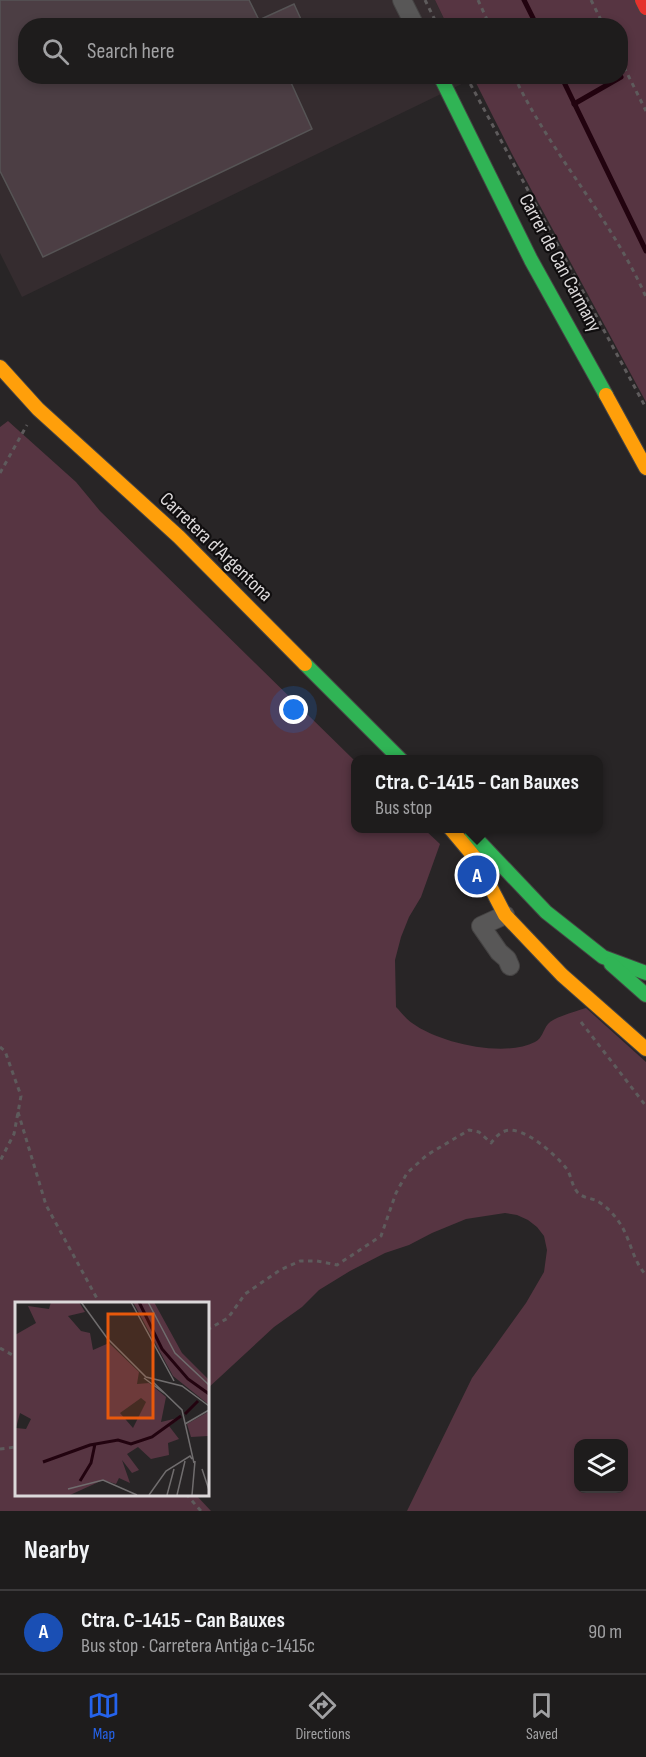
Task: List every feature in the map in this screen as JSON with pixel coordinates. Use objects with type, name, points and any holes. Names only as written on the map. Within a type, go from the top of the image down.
[{"type":"main road","points":[[642,0],[646,8]]},
{"type":"main road","name":"Carrer de Can Carmany","points":[[444,84],[531,260],[646,468]]},
{"type":"main road","name":"Carretera d'Argentona","points":[[0,367],[38,409],[179,537],[397,755]]},
{"type":"main road","points":[[454,833],[476,859],[506,915],[562,975],[646,1049]]},
{"type":"main road","points":[[471,833],[546,912],[646,994]]},
{"type":"main road","points":[[603,957],[646,973]]},
{"type":"street","points":[[402,0],[411,18]]},
{"type":"street","points":[[506,915],[482,926],[510,966]]},
{"type":"path","points":[[425,0],[434,18]]},
{"type":"path","points":[[478,0],[486,18]]},
{"type":"path","points":[[591,0],[600,18]]},
{"type":"path","points":[[628,74],[646,111]]},
{"type":"path","points":[[470,84],[646,408]]},
{"type":"path","points":[[518,84],[528,106],[593,202],[633,268],[646,297]]},
{"type":"path","points":[[0,473],[38,409]]},
{"type":"path","points":[[579,1019],[646,1106]]},
{"type":"path","points":[[0,1047],[5,1051],[21,1096],[14,1134],[0,1161]]},
{"type":"path","points":[[18,1112],[46,1205],[99,1302]]},
{"type":"path","points":[[208,1329],[228,1318],[245,1294],[280,1270],[300,1261],[317,1261],[337,1265],[381,1236],[396,1193],[407,1173],[427,1155],[469,1130],[479,1132],[491,1143],[501,1132],[518,1131],[549,1150],[568,1170],[572,1185],[580,1196],[597,1202],[617,1219],[626,1233],[633,1257],[646,1275]]},
{"type":"path","points":[[0,1348],[15,1356]]},
{"type":"path","points":[[0,1449],[15,1447]]},
{"type":"path","points":[[188,1496],[201,1511]]},
{"type":"shaded area","points":[[0,0],[435,0],[444,18],[18,18],[18,84],[462,84],[22,297],[0,253]]},
{"type":"shaded area","points":[[435,0],[646,0],[646,402],[477,84],[628,84],[628,18],[444,18]]},
{"type":"shaded area","points":[[8,421],[76,482],[100,511],[351,757],[351,833],[428,833],[440,844],[421,897],[401,937],[395,960],[396,1007],[412,1023],[438,1037],[472,1046],[506,1049],[522,1047],[535,1042],[551,1021],[586,1008],[646,1062],[646,1511],[407,1511],[472,1378],[526,1303],[544,1272],[547,1250],[544,1236],[528,1220],[505,1213],[466,1219],[409,1245],[385,1253],[350,1271],[319,1290],[302,1307],[274,1327],[208,1388],[208,1302],[15,1302],[15,1496],[197,1496],[211,1511],[0,1511],[0,427]]},
{"type":"building","points":[[0,0],[249,0],[258,18],[18,18],[18,84],[292,84],[312,129],[43,257],[0,171]]},
{"type":"building","points":[[294,4],[300,18],[263,18]]},
{"type":"waterway","points":[[524,0],[533,18]]},
{"type":"waterway","points":[[565,84],[646,251]]},
{"type":"waterway","points":[[574,104],[609,84]]},
{"type":"traffic: fast","points":[[444,84],[531,260],[606,395]]},
{"type":"traffic: fast","points":[[305,664],[396,755]]},
{"type":"traffic: fast","points":[[472,834],[546,912],[603,957],[646,973]]},
{"type":"traffic: fast","points":[[611,964],[646,995]]},
{"type":"traffic: slow","points":[[0,367],[38,409],[179,537],[305,664]]},
{"type":"traffic: slow","points":[[606,395],[646,468]]},
{"type":"traffic: slow","points":[[454,833],[476,859],[505,915],[562,975],[646,1049]]},
{"type":"traffic: jam","points":[[642,0],[646,8]]},
{"type":"place","name":"Ctra. C-1415 - Can Bauxes","points":[[477,875]]}]
